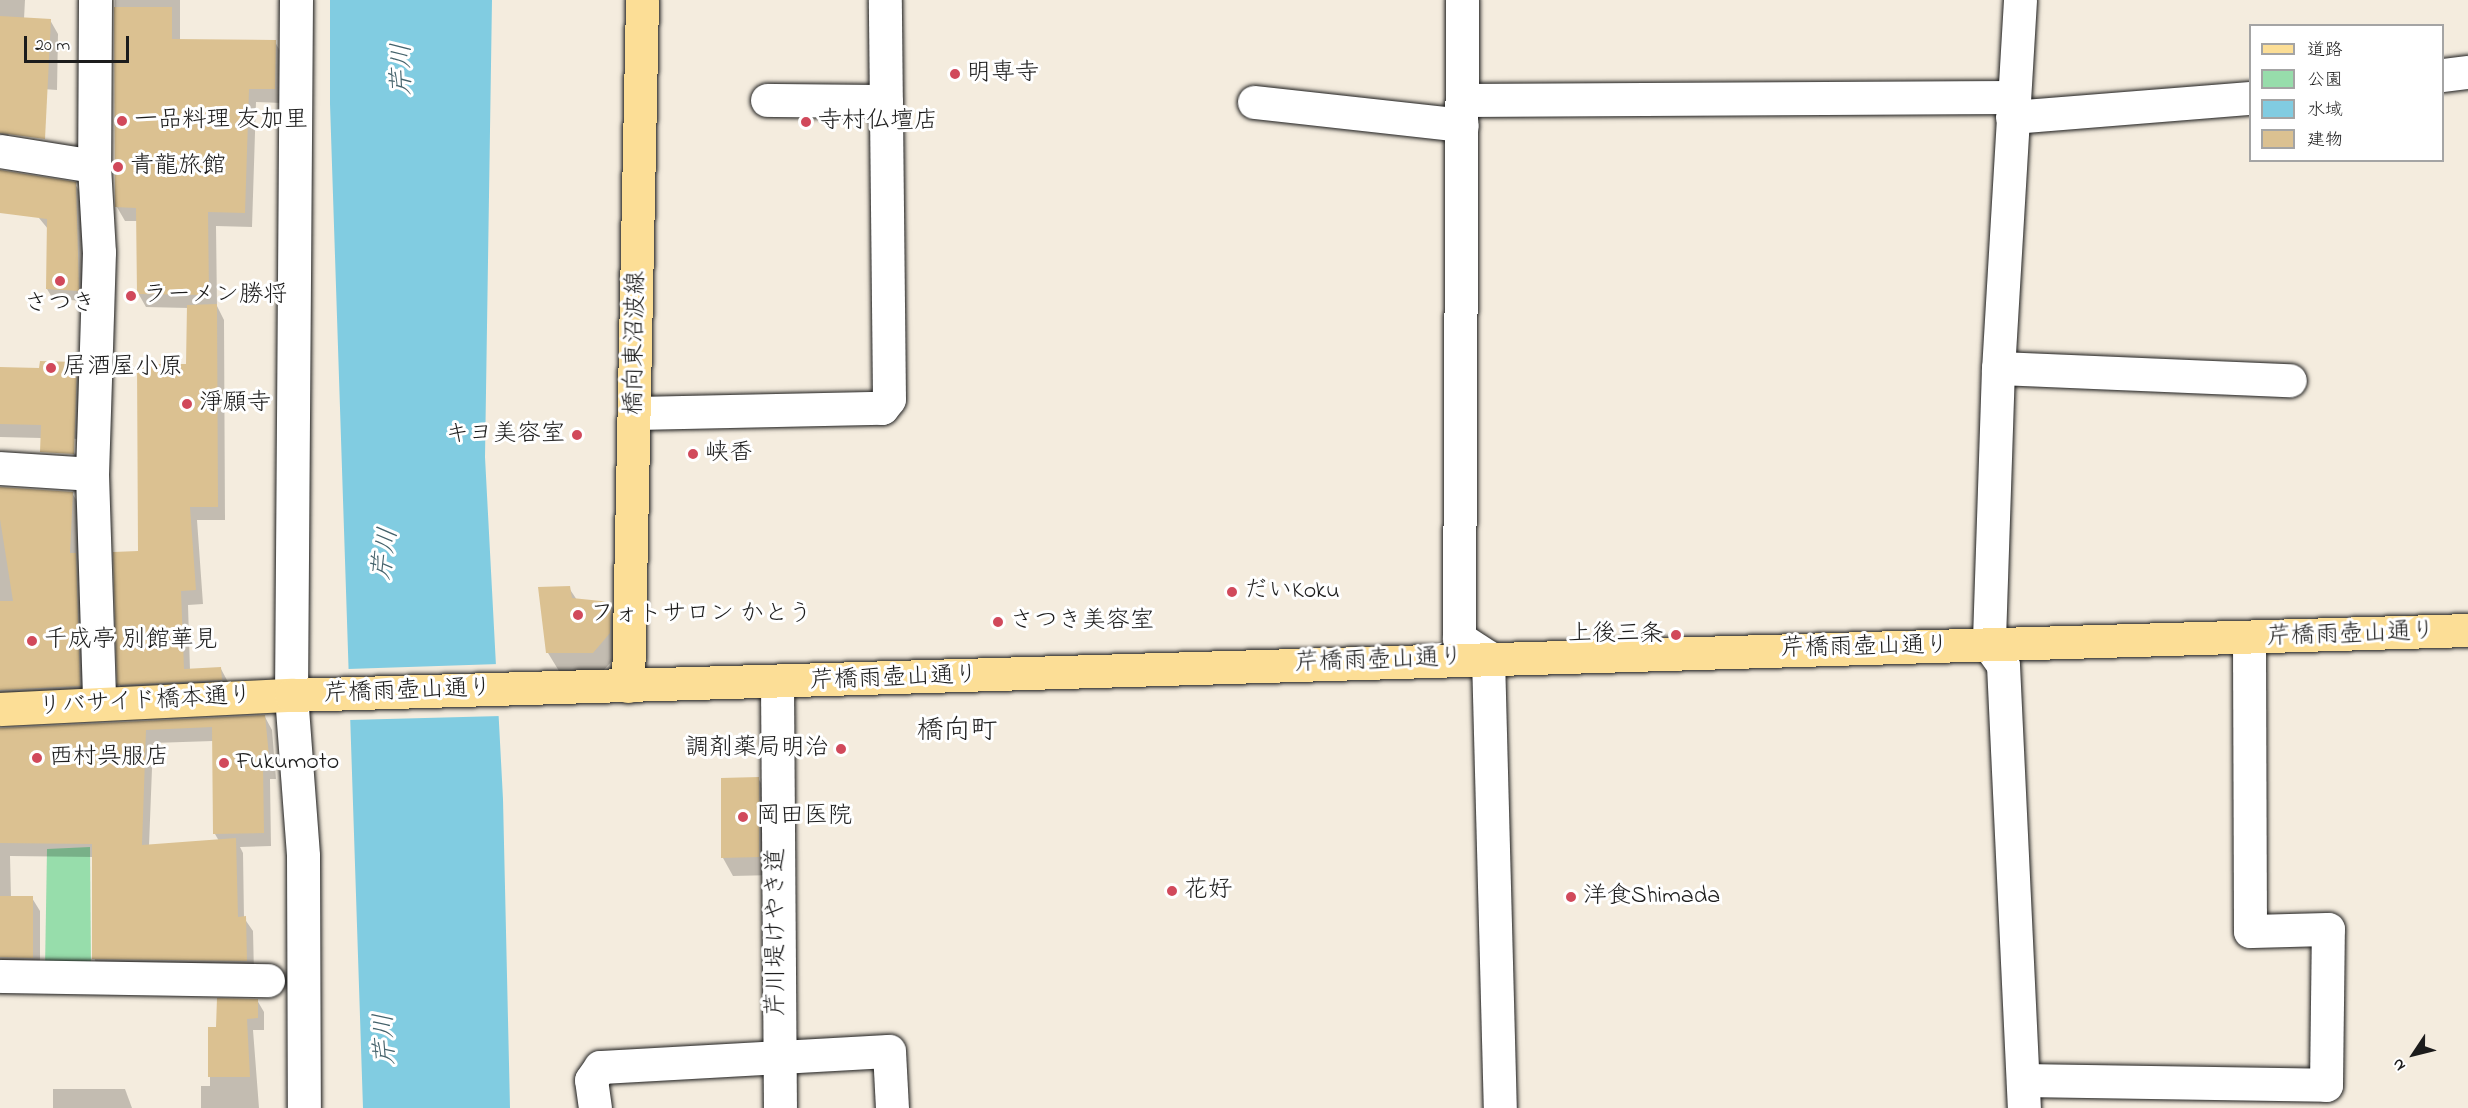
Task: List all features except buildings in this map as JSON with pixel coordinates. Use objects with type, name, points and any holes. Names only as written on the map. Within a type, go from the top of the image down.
[{"type":"main road","name":"橋向東沼波線","points":[[628,686],[636,413],[642,0]]},
{"type":"main road","name":"芹橋雨壺山通り","points":[[291,695],[777,683],[1488,657],[2248,639],[2468,630]]},
{"type":"main road","name":"リバサイド橋本通り","points":[[0,709],[291,695]]},
{"type":"street","points":[[95,0],[94,166],[99,252],[92,474],[99,703]]},
{"type":"street","points":[[296,0],[291,695],[303,856],[304,1108]]},
{"type":"street","points":[[636,413],[882,408],[889,399],[885,0]]},
{"type":"street","points":[[1462,0],[1459,638],[1488,657],[1500,1108]]},
{"type":"street","points":[[2020,0],[1998,368],[1989,645],[2003,665],[2023,1094],[2326,1084],[2328,929],[2250,931],[2248,639]]},
{"type":"street","points":[[2444,75],[2468,72]]},
{"type":"street","points":[[1254,102],[1463,112],[2013,107],[2249,98]]},
{"type":"street","points":[[767,100],[886,101]]},
{"type":"street","points":[[0,151],[94,166]]},
{"type":"street","points":[[1998,368],[2290,380]]},
{"type":"street","points":[[0,468],[92,474]]},
{"type":"street","name":"芹川堤けやき道","points":[[777,683],[780,1108]]},
{"type":"street","points":[[0,975],[268,980]]},
{"type":"street","points":[[596,1108],[591,1080],[600,1067],[889,1051],[892,1108]]},
{"type":"green space","points":[[90,847],[91,970],[45,969],[47,849]]},
{"type":"water","name":"芹川","points":[[330,0],[492,0],[485,457],[503,799],[510,1108],[363,1108],[330,104]]},
{"type":"pier","points":[[499,664],[501,716],[349,720],[348,669]]},
{"type":"place","name":"明専寺","points":[[955,74]]},
{"type":"place","name":"一品料理 友加里","points":[[122,121]]},
{"type":"place","name":"寺村仏壇店","points":[[806,122]]},
{"type":"place","name":"青龍旅館","points":[[118,167]]},
{"type":"place","name":"さつき","points":[[60,281]]},
{"type":"place","name":"ラーメン勝将","points":[[131,296]]},
{"type":"place","name":"居酒屋小原","points":[[51,368]]},
{"type":"place","name":"淨願寺","points":[[187,404]]},
{"type":"place","name":"キヨ美容室","points":[[577,435]]},
{"type":"place","name":"峡香","points":[[693,454]]},
{"type":"place","name":"だいKoku","points":[[1232,592]]},
{"type":"place","name":"フォトサロン かとう","points":[[578,615]]},
{"type":"place","name":"さつき美容室","points":[[998,622]]},
{"type":"place","name":"上後三条","points":[[1676,635]]},
{"type":"place","name":"千成亭 別館華見","points":[[32,641]]},
{"type":"place","name":"調剤薬局明治","points":[[841,749]]},
{"type":"place","name":"西村呉服店","points":[[37,758]]},
{"type":"place","name":"Fukumoto","points":[[224,763]]},
{"type":"place","name":"岡田医院","points":[[743,817]]},
{"type":"place","name":"花好","points":[[1172,891]]},
{"type":"place","name":"洋食Shimada","points":[[1571,897]]},
{"type":"district","name":"橋向町","points":[[957,732]]}]
